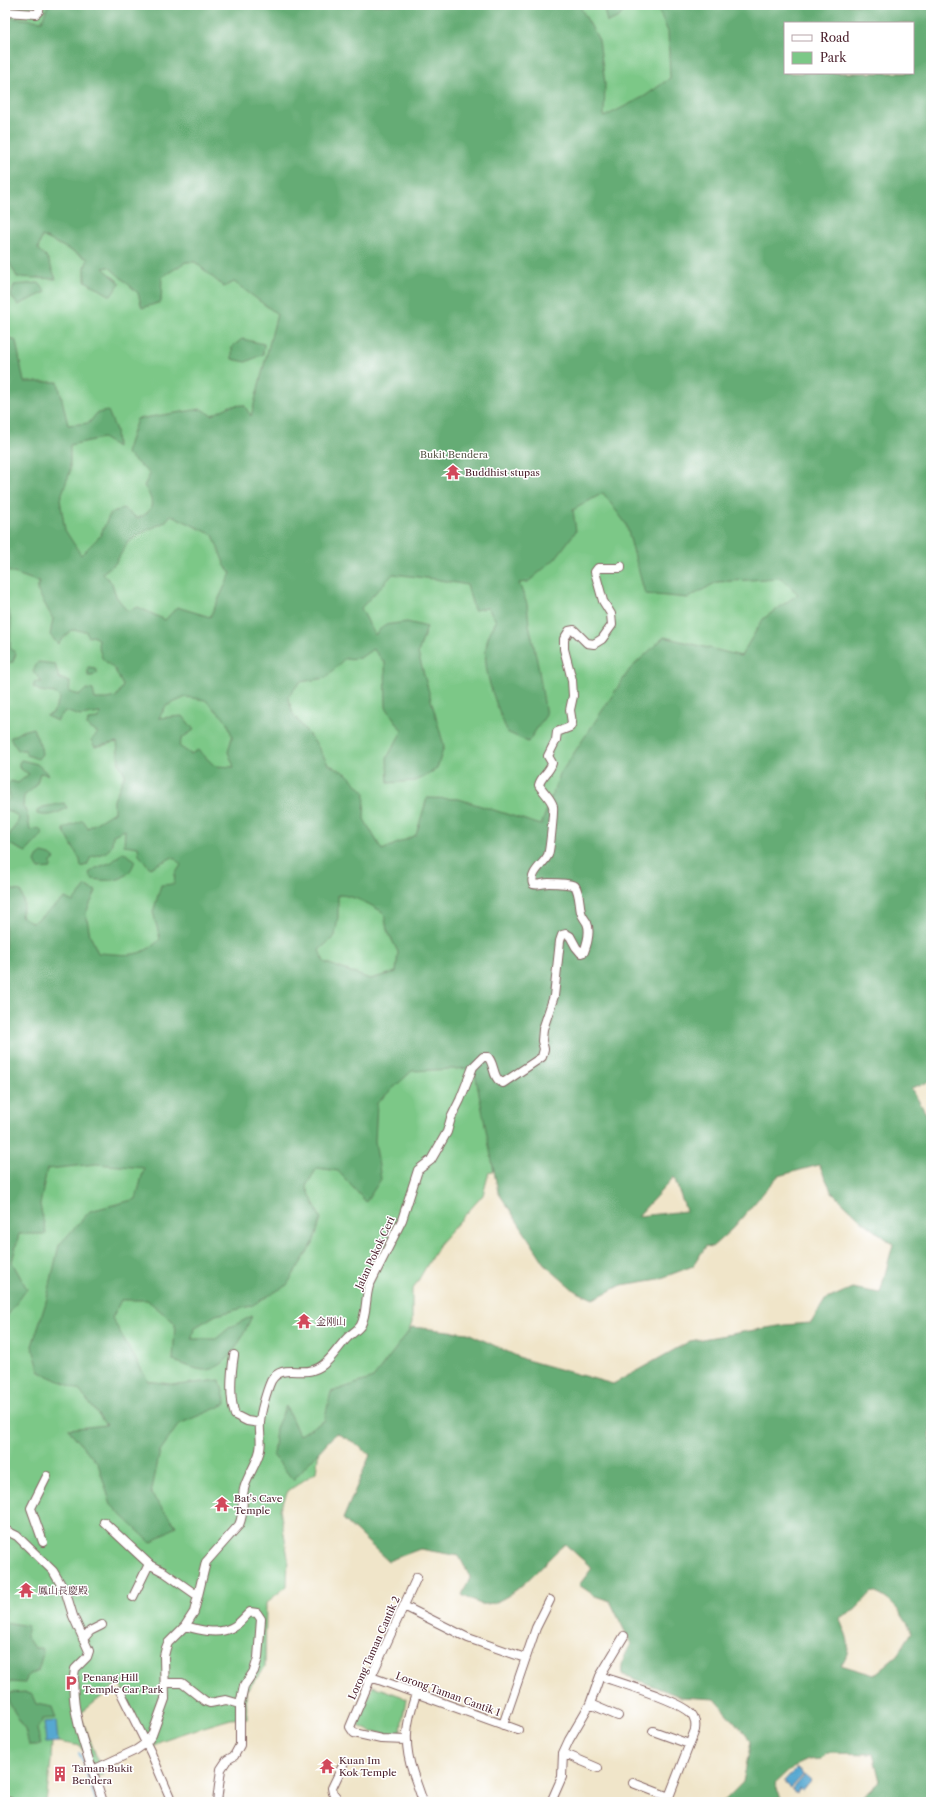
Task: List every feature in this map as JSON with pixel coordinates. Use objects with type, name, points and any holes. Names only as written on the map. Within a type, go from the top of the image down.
[{"type":"street","points":[[5,12],[36,14],[39,11],[40,5]]},
{"type":"street","name":"Jalan Pokok Ceri","points":[[146,1744],[152,1735],[165,1699],[164,1656],[166,1648],[174,1636],[185,1626],[194,1612],[206,1562],[239,1525],[242,1518],[244,1490],[260,1451],[260,1423],[271,1381],[277,1374],[284,1370],[305,1372],[314,1370],[327,1361],[360,1326],[364,1315],[366,1296],[369,1286],[402,1220],[418,1170],[431,1160],[436,1153],[447,1132],[450,1118],[473,1067],[478,1060],[483,1057],[488,1057],[492,1060],[498,1079],[503,1083],[542,1057],[544,1049],[542,1041],[543,1029],[554,996],[560,941],[562,936],[566,934],[570,936],[581,953],[584,952],[587,944],[588,932],[587,924],[581,913],[580,900],[575,886],[570,884],[547,883],[538,886],[533,884],[532,881],[532,877],[548,855],[552,833],[554,807],[539,785],[540,779],[551,768],[552,763],[548,756],[556,740],[557,732],[570,726],[572,723],[570,710],[573,696],[572,680],[564,649],[564,639],[569,631],[574,630],[587,643],[594,644],[606,633],[612,625],[611,614],[603,601],[595,572],[598,568],[612,569],[621,568],[621,566]]},
{"type":"street","points":[[234,1355],[231,1372],[233,1409],[235,1416],[247,1421],[260,1423]]},
{"type":"street","points":[[43,1542],[31,1508],[47,1476]]},
{"type":"street","points":[[104,1522],[148,1564],[164,1572],[198,1596]]},
{"type":"street","points":[[5,1530],[17,1536],[53,1570],[66,1593],[73,1616],[89,1651],[87,1657],[75,1669],[75,1706],[78,1724],[103,1802]]},
{"type":"street","points":[[133,1597],[148,1564]]},
{"type":"street","name":"Lorong Taman Cantik 2","points":[[406,1740],[381,1739],[354,1733],[350,1727],[371,1677],[417,1577]]},
{"type":"street","points":[[503,1725],[540,1618],[550,1600]]},
{"type":"street","points":[[404,1606],[468,1638],[525,1658]]},
{"type":"street","points":[[185,1626],[205,1631],[227,1630],[232,1628],[250,1612],[254,1612],[260,1616],[258,1658],[254,1671],[244,1686],[240,1704],[240,1745],[234,1756],[227,1760],[221,1769],[217,1802]]},
{"type":"street","points":[[83,1639],[90,1631],[102,1626]]},
{"type":"street","points":[[551,1802],[562,1777],[563,1753],[573,1731],[590,1704],[600,1676],[624,1636]]},
{"type":"street","points":[[600,1676],[667,1700],[690,1712],[696,1724],[668,1800],[633,1783]]},
{"type":"street","name":"Lorong Taman Cantik 1","points":[[371,1677],[518,1730]]},
{"type":"street","points":[[165,1683],[182,1683],[205,1701],[210,1702],[226,1700],[240,1704]]},
{"type":"street","points":[[120,1691],[172,1802]]},
{"type":"street","points":[[416,1694],[407,1728],[406,1740],[412,1772],[422,1802]]},
{"type":"street","points":[[590,1704],[618,1716]]},
{"type":"street","points":[[653,1731],[689,1744]]},
{"type":"street","points":[[93,1770],[146,1744]]},
{"type":"street","points":[[563,1753],[598,1768]]},
{"type":"street","points":[[340,1802],[334,1795],[332,1788],[344,1763]]},
{"type":"street","points":[[5,1801],[10,1802]]},
{"type":"green space","name":"Bukit Bendera","points":[[5,5],[931,5],[931,1048],[489,1172],[483,1195],[440,1243],[412,1291],[412,1323],[369,1430],[331,1431],[319,1449],[316,1472],[288,1491],[280,1509],[288,1558],[287,1586],[266,1603],[265,1667],[246,1692],[247,1718],[231,1719],[187,1732],[160,1741],[150,1750],[120,1685],[115,1686],[80,1714],[103,1774],[93,1778],[81,1746],[52,1741],[46,1802],[5,1802]]},
{"type":"green space","name":"Bukit Bendera","points":[[48,5],[579,5],[599,40],[605,83],[604,117],[645,96],[670,78],[668,32],[658,9],[647,5],[931,5],[931,1084],[929,1082],[911,1088],[930,1120],[931,1802],[857,1802],[880,1781],[873,1754],[828,1753],[822,1759],[808,1760],[793,1767],[775,1784],[783,1802],[723,1802],[743,1782],[751,1741],[715,1699],[681,1697],[622,1674],[625,1655],[631,1644],[610,1601],[595,1596],[579,1585],[592,1568],[565,1544],[529,1579],[508,1596],[498,1601],[481,1604],[462,1595],[470,1577],[459,1556],[420,1549],[388,1561],[343,1519],[370,1455],[355,1443],[336,1433],[293,1480],[273,1455],[276,1428],[286,1406],[299,1435],[324,1421],[331,1392],[373,1378],[412,1327],[468,1333],[523,1359],[613,1384],[690,1341],[784,1325],[811,1323],[825,1300],[852,1288],[880,1293],[893,1244],[861,1220],[832,1192],[819,1165],[778,1176],[733,1228],[712,1247],[706,1246],[693,1266],[659,1279],[622,1285],[593,1299],[575,1291],[547,1267],[498,1192],[474,1068],[412,1071],[377,1103],[375,1141],[381,1179],[366,1202],[338,1171],[317,1168],[306,1186],[321,1219],[313,1243],[287,1285],[251,1306],[216,1315],[194,1328],[192,1339],[216,1339],[229,1328],[252,1316],[235,1349],[222,1363],[214,1368],[203,1370],[173,1361],[175,1323],[147,1300],[121,1300],[112,1318],[148,1381],[177,1385],[220,1380],[226,1404],[179,1424],[160,1451],[151,1494],[176,1526],[151,1543],[111,1505],[98,1464],[68,1429],[106,1425],[79,1390],[40,1372],[32,1346],[46,1302],[59,1245],[90,1211],[136,1199],[144,1168],[96,1164],[47,1169],[40,1205],[46,1234],[19,1234],[12,1262],[27,1289],[5,1319],[5,889],[21,891],[24,904],[21,916],[33,923],[65,898],[73,902],[86,886],[96,891],[86,913],[90,935],[98,953],[124,955],[146,950],[160,939],[153,912],[161,885],[174,884],[175,874],[181,865],[173,857],[150,868],[139,855],[138,847],[124,845],[125,830],[113,835],[110,849],[108,851],[91,857],[87,865],[81,867],[80,860],[63,829],[83,820],[88,828],[114,812],[114,800],[125,774],[119,764],[117,742],[95,747],[91,740],[98,733],[87,726],[88,720],[99,719],[100,713],[80,716],[65,711],[57,721],[46,716],[53,713],[60,698],[55,693],[40,691],[33,687],[35,682],[42,682],[33,671],[38,662],[55,664],[59,678],[70,682],[69,692],[80,695],[86,689],[93,690],[95,699],[116,697],[123,686],[115,670],[102,658],[98,645],[99,640],[93,636],[88,637],[86,631],[71,630],[58,644],[50,635],[53,619],[37,590],[39,582],[5,570],[5,336],[16,341],[24,382],[58,382],[68,425],[89,423],[97,413],[108,411],[116,430],[117,447],[103,438],[70,445],[70,472],[60,499],[65,530],[81,555],[100,536],[110,514],[123,508],[137,518],[148,512],[150,509],[150,496],[144,486],[150,474],[126,453],[137,419],[201,409],[212,415],[230,406],[244,405],[251,416],[277,314],[234,282],[224,287],[195,262],[186,262],[162,277],[161,302],[142,308],[138,293],[109,267],[103,268],[120,283],[111,296],[85,281],[85,267],[88,259],[42,236],[38,249],[48,259],[56,279],[17,277],[5,254],[5,17],[42,21]],"holes":[[[603,493],[626,524],[645,594],[688,598],[717,582],[781,578],[798,594],[763,619],[741,656],[664,637],[630,669],[560,774],[541,825],[459,799],[427,798],[416,835],[382,850],[364,819],[365,793],[347,774],[328,764],[317,745],[293,714],[288,697],[300,682],[326,678],[344,659],[360,658],[373,649],[385,663],[386,707],[402,731],[387,758],[388,783],[415,781],[437,769],[444,746],[418,653],[427,627],[407,622],[384,625],[375,635],[361,608],[393,574],[467,585],[474,610],[488,608],[496,621],[489,636],[486,650],[487,674],[494,698],[507,732],[528,742],[546,715],[538,665],[529,624],[527,604],[519,583],[528,582],[555,559],[576,531],[573,510]],[[171,515],[213,535],[225,566],[231,573],[210,617],[177,607],[165,620],[138,607],[127,611],[116,596],[112,583],[102,573],[115,564],[128,542],[142,533],[165,522]],[[186,697],[205,700],[227,721],[232,737],[228,752],[234,767],[215,766],[198,750],[191,754],[179,746],[182,738],[194,730],[183,716],[159,718],[166,706]],[[338,895],[344,895],[356,899],[384,913],[387,930],[398,952],[396,972],[370,979],[324,962],[319,950],[335,936],[338,917]],[[674,1177],[686,1211],[638,1216]],[[872,1592],[879,1594],[891,1602],[905,1619],[912,1632],[897,1656],[874,1675],[841,1665],[847,1653],[848,1642],[839,1618],[855,1610]]]},
{"type":"green space","points":[[603,5],[630,5],[618,18],[607,22]]},
{"type":"green space","points":[[39,283],[46,292],[18,305],[11,296],[14,285]]},
{"type":"green space","points":[[242,339],[264,344],[263,354],[246,362],[232,359],[232,347]]},
{"type":"green space","points":[[5,609],[9,611],[11,623],[10,648],[16,653],[13,662],[5,663]]},
{"type":"green space","points":[[88,667],[95,668],[98,673],[88,676]]},
{"type":"green space","points":[[33,728],[42,754],[38,759],[27,755],[25,750],[18,750],[10,738],[22,731]]},
{"type":"green space","points":[[21,760],[37,764],[49,775],[40,773],[36,786],[24,796],[23,807],[27,812],[30,830],[39,828],[43,834],[26,852],[9,844],[7,839],[19,819],[15,814],[5,809],[5,803],[10,798],[7,785],[11,781],[18,783],[29,774],[19,768],[19,763]]},
{"type":"green space","points":[[64,803],[67,808],[56,813],[49,815],[37,814],[37,811],[43,807]]},
{"type":"green space","points":[[123,852],[135,860],[129,873],[119,879],[113,880],[92,879],[89,873],[96,868],[112,862]]},
{"type":"green space","points":[[42,853],[50,855],[55,859],[51,862],[51,868],[39,869],[35,862],[37,857]]},
{"type":"green space","points":[[5,1622],[28,1626],[26,1636],[34,1648],[41,1648],[43,1653],[38,1671],[28,1675],[25,1683],[10,1682],[5,1686]]},
{"type":"green space","points":[[373,1686],[406,1699],[400,1735],[372,1732],[357,1725]]},
{"type":"green space","points":[[24,1692],[32,1695],[36,1704],[52,1707],[56,1718],[43,1719],[37,1729],[41,1745],[29,1745],[25,1730],[8,1701],[10,1693]]},
{"type":"water","points":[[56,1721],[58,1742],[46,1743],[44,1722]]},
{"type":"water","points":[[797,1768],[804,1774],[791,1788],[784,1782]]},
{"type":"water","points":[[805,1775],[811,1780],[802,1791],[799,1789],[796,1793],[792,1790]]},
{"type":"waterway","points":[[79,1753],[96,1802]]},
{"type":"place","name":"Buddhist stupas","points":[[453,472]]},
{"type":"place","name":"金刚山","points":[[304,1321]]},
{"type":"place","name":"Bat's Cave Temple","points":[[222,1504]]},
{"type":"place","name":"鳳山長慶殿","points":[[26,1590]]},
{"type":"place","name":"Penang Hill Temple Car Park","points":[[71,1683]]},
{"type":"place","name":"Kuan Im Kok Temple","points":[[327,1766]]},
{"type":"place","name":"Taman Bukit Bendera","points":[[60,1774]]}]
